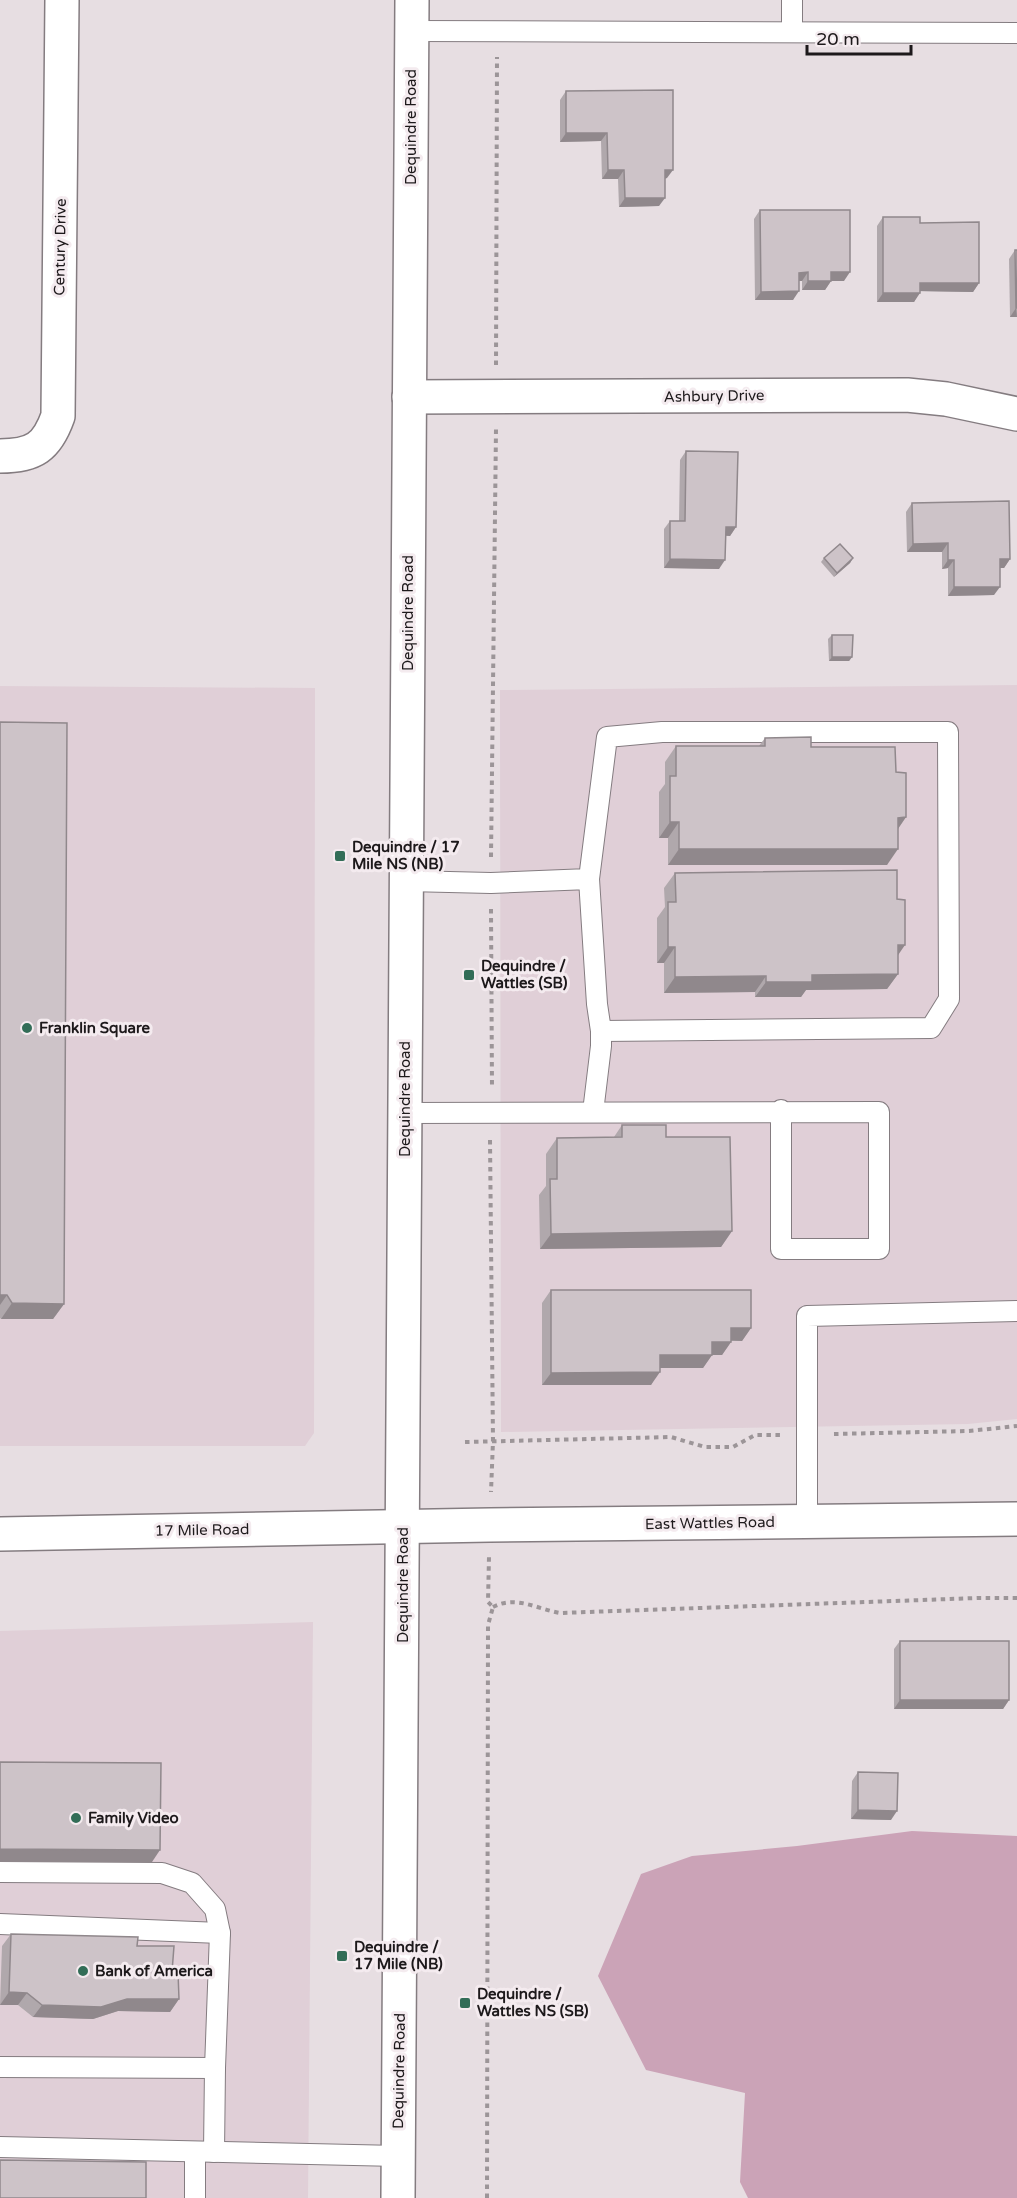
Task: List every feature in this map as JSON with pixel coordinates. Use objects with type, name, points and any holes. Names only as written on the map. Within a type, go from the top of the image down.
[{"type":"main road","name":"Century Drive","points":[[0,456],[18,456],[31,451],[51,435],[57,416],[62,0]]},
{"type":"main road","name":"Dequindre Road","points":[[398,2198],[412,16]]},
{"type":"main road","name":"Ashbury Drive","points":[[409,397],[907,395],[946,399],[1017,414]]},
{"type":"main road","name":"East Wattles Road","points":[[403,1527],[1017,1519]]},
{"type":"main road","name":"17 Mile Road","points":[[0,1534],[403,1527]]},
{"type":"lane","points":[[792,0],[792,33]]},
{"type":"lane","points":[[412,16],[496,31],[1017,33]]},
{"type":"lane","points":[[593,1112],[601,1031],[597,1004],[589,879],[607,737],[662,732],[948,732],[949,999],[931,1028],[601,1031]]},
{"type":"lane","points":[[407,881],[491,883],[589,879]]},
{"type":"lane","points":[[405,1113],[781,1110],[879,1112],[879,1249],[781,1249],[781,1110]]},
{"type":"lane","points":[[807,1521],[807,1316],[1017,1311]]},
{"type":"lane","points":[[0,1882],[9,1872],[162,1873],[192,1883],[215,1909],[220,1933],[215,2068],[205,2152],[195,2198]]},
{"type":"lane","points":[[0,1924],[220,1933]]},
{"type":"lane","points":[[0,2067],[215,2068]]},
{"type":"lane","points":[[0,2147],[398,2156]]},
{"type":"path","points":[[496,31],[496,372]]},
{"type":"path","points":[[491,858],[496,439]]},
{"type":"path","points":[[491,908],[492,1089]]},
{"type":"path","points":[[490,1139],[492,1468]]},
{"type":"path","points":[[828,1434],[969,1431],[1017,1426]]},
{"type":"path","points":[[465,1442],[671,1437],[705,1447],[733,1447],[755,1435],[788,1435]]},
{"type":"path","points":[[487,2198],[488,1625],[493,1607],[501,1603],[523,1602],[560,1613],[1017,1598]]},
{"type":"path","points":[[488,1602],[493,1607]]},
{"type":"shaded area","points":[[1017,685],[1017,1419],[968,1424],[501,1432],[500,690]]},
{"type":"shaded area","points":[[0,686],[315,688],[314,1433],[305,1446],[0,1446]]},
{"type":"shaded area","points":[[313,1622],[308,2198],[0,2198],[0,1631]]},
{"type":"shaded area","points":[[912,1831],[1017,1836],[1017,2198],[748,2198],[740,2182],[745,2093],[646,2070],[598,1976],[641,1874],[692,1856],[797,1846]]},
{"type":"building","points":[[673,90],[673,170],[665,170],[665,198],[625,198],[624,170],[608,170],[607,133],[566,133],[566,91]]},
{"type":"building","points":[[760,210],[850,210],[850,272],[831,272],[831,281],[808,281],[808,272],[799,273],[799,291],[761,292]]},
{"type":"building","points":[[883,217],[920,217],[920,223],[979,222],[979,283],[920,283],[920,293],[883,293]]},
{"type":"building","points":[[1015,250],[1017,250],[1017,308],[1016,308]]},
{"type":"building","points":[[686,451],[738,452],[736,527],[726,527],[725,560],[670,559],[670,521],[685,521]]},
{"type":"building","points":[[1009,501],[1010,559],[1000,559],[1000,587],[954,587],[954,560],[948,560],[948,543],[913,544],[912,503]]},
{"type":"building","points":[[840,544],[853,558],[837,573],[824,558]]},
{"type":"building","points":[[832,635],[853,635],[852,657],[832,657]]},
{"type":"building","name":"Franklin Square","points":[[0,722],[67,723],[64,1304],[12,1303],[7,1295],[0,1295]]},
{"type":"building","points":[[811,737],[811,747],[895,747],[896,772],[906,773],[906,817],[898,818],[898,849],[679,849],[679,822],[670,822],[670,776],[676,776],[676,746],[765,746],[765,738]]},
{"type":"building","points":[[897,870],[897,899],[905,900],[905,945],[898,945],[898,974],[812,975],[812,982],[766,982],[766,976],[675,977],[675,947],[668,947],[668,902],[676,902],[675,873]]},
{"type":"building","points":[[622,1125],[666,1125],[666,1137],[730,1137],[732,1231],[551,1234],[550,1179],[557,1179],[557,1138],[622,1137]]},
{"type":"building","points":[[551,1290],[751,1290],[751,1328],[731,1328],[731,1342],[712,1342],[712,1355],[660,1355],[660,1372],[551,1373]]},
{"type":"building","points":[[900,1641],[1009,1641],[1009,1700],[900,1700]]},
{"type":"building","name":"Family Video","points":[[0,1762],[161,1763],[160,1850],[0,1849]]},
{"type":"building","points":[[858,1772],[898,1773],[897,1811],[858,1810]]},
{"type":"building","name":"Bank of America","points":[[11,1934],[138,1937],[137,1946],[174,1946],[172,1972],[178,1972],[179,1999],[127,1999],[101,2007],[42,2005],[27,1993],[9,1992]]},
{"type":"building","points":[[0,2160],[146,2162],[146,2198],[0,2198]]},
{"type":"place","name":"Dequindre / 17 Mile NS (NB)","points":[[340,856]]},
{"type":"place","name":"Dequindre / Wattles (SB)","points":[[469,975]]},
{"type":"place","name":"Franklin Square","points":[[27,1028]]},
{"type":"place","name":"Family Video","points":[[76,1818]]},
{"type":"place","name":"Dequindre / 17 Mile (NB)","points":[[342,1956]]},
{"type":"place","name":"Bank of America","points":[[83,1971]]},
{"type":"place","name":"Dequindre / Wattles NS (SB)","points":[[465,2003]]}]
